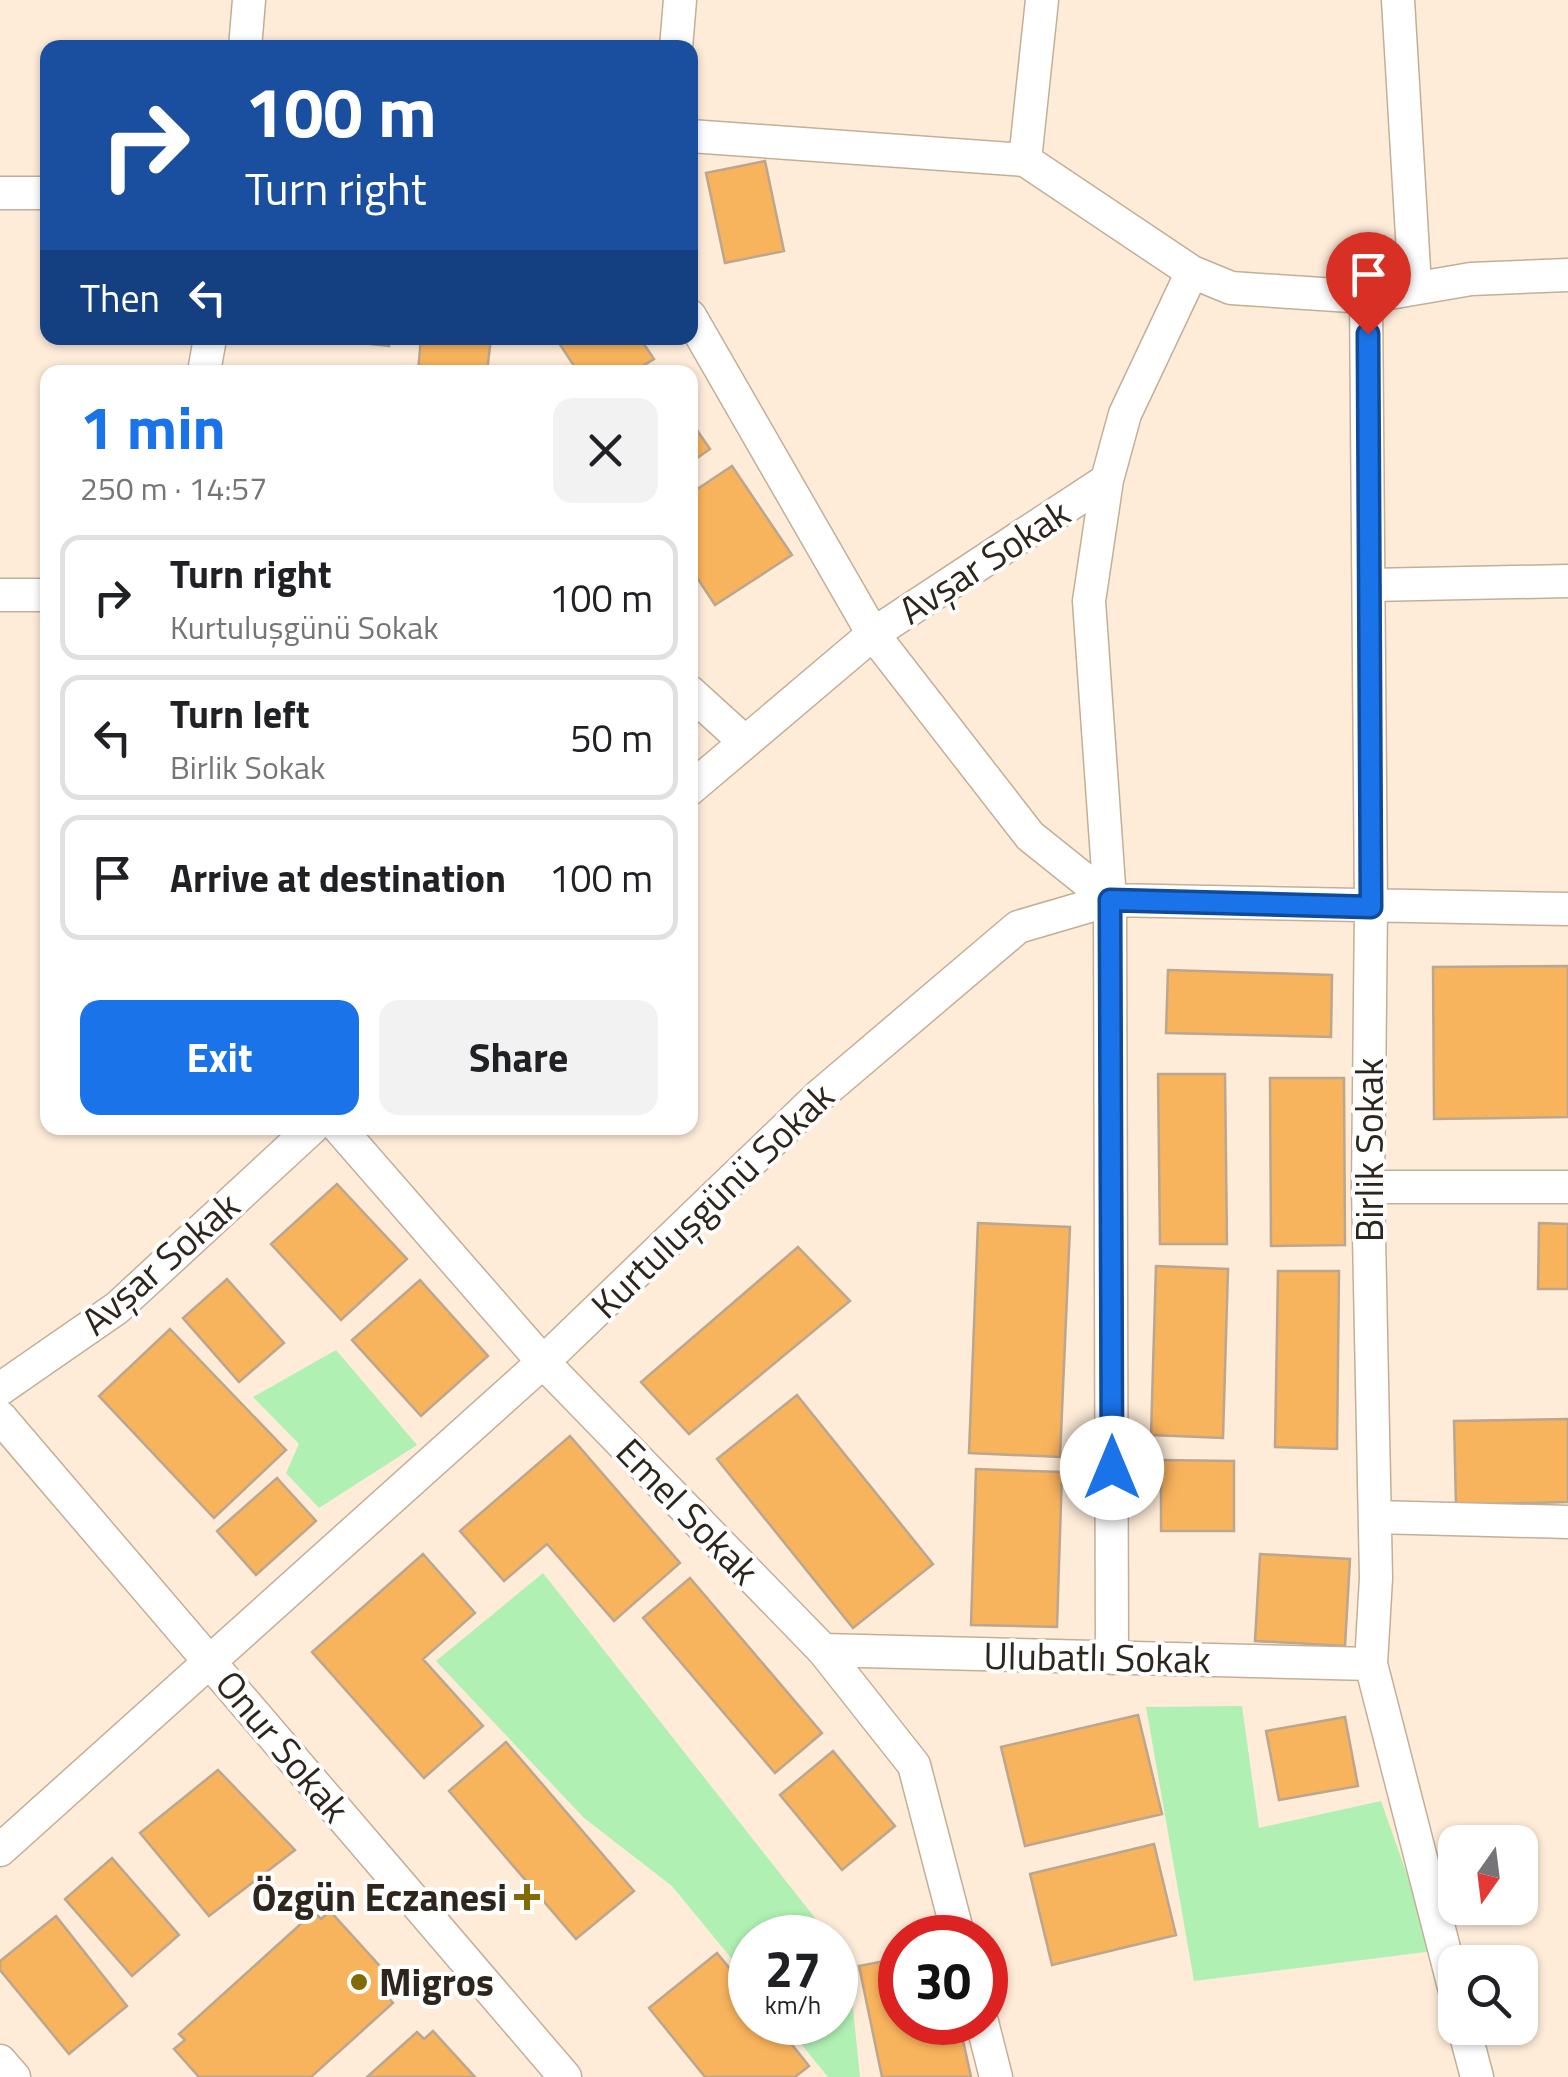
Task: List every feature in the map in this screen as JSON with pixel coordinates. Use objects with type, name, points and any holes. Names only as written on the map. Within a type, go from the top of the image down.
[{"type":"street","points":[[246,40],[249,0]]},
{"type":"street","points":[[677,40],[680,0]]},
{"type":"street","points":[[1025,160],[1042,0]]},
{"type":"street","points":[[1398,0],[1415,286]]},
{"type":"street","points":[[698,137],[1025,160],[1192,272],[1232,288],[1366,297],[1471,279],[1568,275]]},
{"type":"street","points":[[0,193],[40,193]]},
{"type":"street","name":"Avşar Sokak","points":[[698,781],[873,634],[1107,480],[1126,414],[1192,272]]},
{"type":"street","name":"Birlik Sokak","points":[[1366,297],[1371,907],[1368,1186],[1375,1517],[1371,1664],[1443,1945]]},
{"type":"street","points":[[698,330],[873,634],[1030,836],[1110,900]]},
{"type":"street","points":[[1107,480],[1090,601],[1110,900],[1112,1658]]},
{"type":"street","points":[[1370,584],[1568,581]]},
{"type":"street","points":[[0,595],[40,595]]},
{"type":"street","points":[[698,699],[745,742]]},
{"type":"street","name":"Kurtuluşgünü Sokak","points":[[0,1850],[543,1362],[819,1096],[1018,927],[1110,900],[1568,909]]},
{"type":"street","name":"Avşar Sokak","points":[[0,1389],[117,1308],[304,1135]]},
{"type":"street","name":"Emel Sokak","points":[[345,1135],[543,1362],[823,1650],[914,1765],[953,1915]]},
{"type":"street","points":[[1368,1186],[1568,1187]]},
{"type":"street","name":"Onur Sokak","points":[[0,1417],[565,2077]]},
{"type":"street","points":[[1375,1517],[1568,1522]]},
{"type":"street","name":"Ulubatlı Sokak","points":[[823,1650],[1371,1664]]},
{"type":"street","points":[[988,2045],[996,2077]]},
{"type":"street","points":[[1469,2045],[1477,2077]]},
{"type":"street","points":[[0,2061],[14,2077]]},
{"type":"green space","points":[[336,1350],[417,1445],[319,1508],[286,1473],[299,1444],[253,1397]]},
{"type":"green space","points":[[543,1573],[813,1915],[728,1915],[728,1954],[672,1886],[584,1818],[436,1661]]},
{"type":"green space","points":[[1242,1706],[1259,1828],[1381,1801],[1434,1951],[1194,1981],[1146,1707]]},
{"type":"green space","points":[[802,2045],[857,2045],[860,2077],[828,2077]]},
{"type":"building","points":[[765,161],[784,251],[725,263],[706,173]]},
{"type":"building","points":[[420,345],[490,345],[488,365],[419,365]]},
{"type":"building","points":[[560,345],[645,345],[654,359],[644,365],[573,365]]},
{"type":"building","points":[[698,432],[710,449],[698,457]]},
{"type":"building","points":[[732,466],[792,555],[715,605],[698,579],[698,489]]},
{"type":"building","points":[[1568,966],[1568,1117],[1434,1119],[1433,967]]},
{"type":"building","points":[[1168,970],[1332,975],[1331,1037],[1166,1033]]},
{"type":"building","points":[[1158,1074],[1225,1074],[1227,1244],[1160,1244]]},
{"type":"building","points":[[1270,1078],[1344,1078],[1345,1245],[1271,1246]]},
{"type":"building","points":[[337,1184],[407,1259],[341,1320],[271,1244]]},
{"type":"building","points":[[978,1223],[1070,1227],[1060,1457],[969,1453]]},
{"type":"building","points":[[1539,1223],[1568,1224],[1568,1289],[1538,1289]]},
{"type":"building","points":[[798,1247],[850,1301],[689,1434],[641,1382]]},
{"type":"building","points":[[1156,1266],[1228,1269],[1223,1438],[1151,1435]]},
{"type":"building","points":[[1278,1271],[1339,1271],[1337,1449],[1275,1447]]},
{"type":"building","points":[[227,1279],[284,1343],[239,1382],[183,1318]]},
{"type":"building","points":[[420,1280],[488,1356],[421,1416],[352,1340]]},
{"type":"building","points":[[170,1329],[286,1450],[214,1518],[99,1396]]},
{"type":"building","points":[[797,1395],[933,1564],[853,1628],[717,1459]]},
{"type":"building","points":[[1568,1419],[1568,1502],[1456,1505],[1454,1421]]},
{"type":"building","points":[[570,1436],[680,1563],[614,1621],[547,1544],[504,1581],[460,1531]]},
{"type":"building","points":[[1161,1460],[1234,1461],[1234,1531],[1161,1531]]},
{"type":"building","points":[[976,1469],[1062,1472],[1057,1627],[971,1625]]},
{"type":"building","points":[[277,1478],[316,1521],[256,1575],[217,1531]]},
{"type":"building","points":[[423,1554],[475,1613],[423,1659],[483,1726],[424,1778],[312,1652]]},
{"type":"building","points":[[1260,1554],[1350,1559],[1345,1646],[1255,1641]]},
{"type":"building","points":[[690,1578],[822,1733],[775,1773],[643,1618]]},
{"type":"building","points":[[1138,1715],[1162,1814],[1025,1846],[1001,1747]]},
{"type":"building","points":[[1345,1717],[1358,1786],[1279,1800],[1266,1731]]},
{"type":"building","points":[[506,1742],[634,1891],[576,1939],[449,1791]]},
{"type":"building","points":[[833,1751],[895,1826],[842,1870],[780,1795]]},
{"type":"building","points":[[218,1770],[295,1850],[209,1916],[140,1833]]},
{"type":"building","points":[[1154,1844],[1176,1935],[1052,1965],[1030,1874]]},
{"type":"building","points":[[112,1858],[179,1935],[132,1976],[65,1899]]},
{"type":"building","points":[[330,1911],[397,1985],[386,1995],[393,2003],[311,2077],[199,2077],[174,2049],[185,2040],[179,2034],[314,1912],[321,1919]]},
{"type":"building","points":[[56,1916],[127,2006],[69,2054],[0,1970],[0,1961]]},
{"type":"building","points":[[717,1953],[728,1966],[728,2045],[792,2045],[809,2066],[795,2077],[705,2077],[649,2008]]},
{"type":"building","points":[[878,1962],[878,2045],[964,2045],[971,2077],[882,2077],[859,1966]]},
{"type":"building","points":[[433,2031],[475,2077],[367,2077],[417,2032],[424,2039]]},
{"type":"place","name":"Özgün Eczanesi","points":[[527,1897]]},
{"type":"place","name":"Migros","points":[[359,1982]]},
{"type":"route","points":[[1112,1468],[1110,900],[1371,907],[1368,334]]}]
